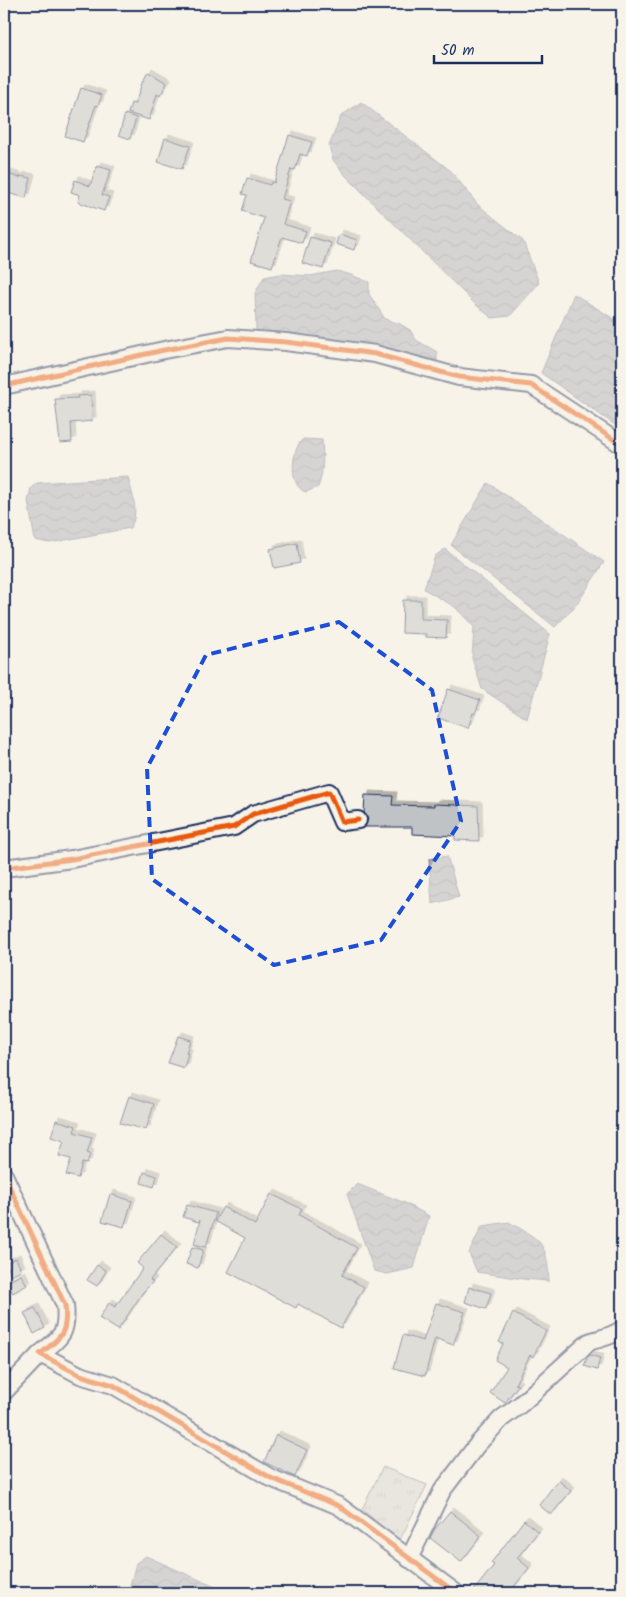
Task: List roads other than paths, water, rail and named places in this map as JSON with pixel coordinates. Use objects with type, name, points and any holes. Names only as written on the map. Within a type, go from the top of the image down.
[{"type":"street","points":[[4,386],[164,350],[228,338],[286,342],[375,354],[459,377],[531,385],[622,445]]},
{"type":"street","points":[[4,868],[72,859],[234,827],[253,814],[328,792],[342,822],[358,820]]},
{"type":"street","points":[[4,1175],[65,1305],[67,1322],[60,1338],[40,1354],[4,1392]]},
{"type":"street","points":[[409,1560],[442,1491],[489,1432],[501,1419],[522,1404],[589,1342],[601,1337],[614,1336],[622,1329]]},
{"type":"street","points":[[40,1354],[80,1375],[113,1385],[271,1478],[339,1506],[409,1560],[456,1593]]},
{"type":"water","points":[[361,102],[451,171],[478,205],[523,241],[539,283],[510,316],[492,318],[476,305],[347,177],[333,160],[329,146],[341,116]]},
{"type":"water","points":[[337,271],[369,282],[369,294],[385,319],[410,330],[416,340],[437,352],[437,369],[263,337],[256,329],[255,293],[264,277],[280,274],[310,276]]},
{"type":"water","points":[[574,294],[622,324],[622,430],[541,373]]},
{"type":"water","points":[[303,439],[322,440],[323,458],[320,481],[318,487],[306,492],[300,489],[296,483],[293,467],[296,451]]},
{"type":"water","points":[[128,477],[135,510],[130,528],[49,543],[35,540],[28,501],[31,488],[37,483]]},
{"type":"water","points":[[488,483],[604,562],[577,604],[555,627],[451,545]]},
{"type":"water","points":[[445,549],[550,634],[527,719],[482,689],[472,658],[474,627],[455,607],[424,589],[435,556]]},
{"type":"water","points":[[447,856],[459,897],[432,904],[429,859]]},
{"type":"water","points":[[357,1184],[405,1203],[429,1216],[414,1268],[387,1274],[374,1271],[347,1194]]},
{"type":"water","points":[[509,1222],[535,1238],[540,1244],[546,1258],[549,1281],[477,1272],[469,1253],[482,1226]]},
{"type":"water","points":[[146,1556],[226,1593],[128,1593],[136,1563]]}]
